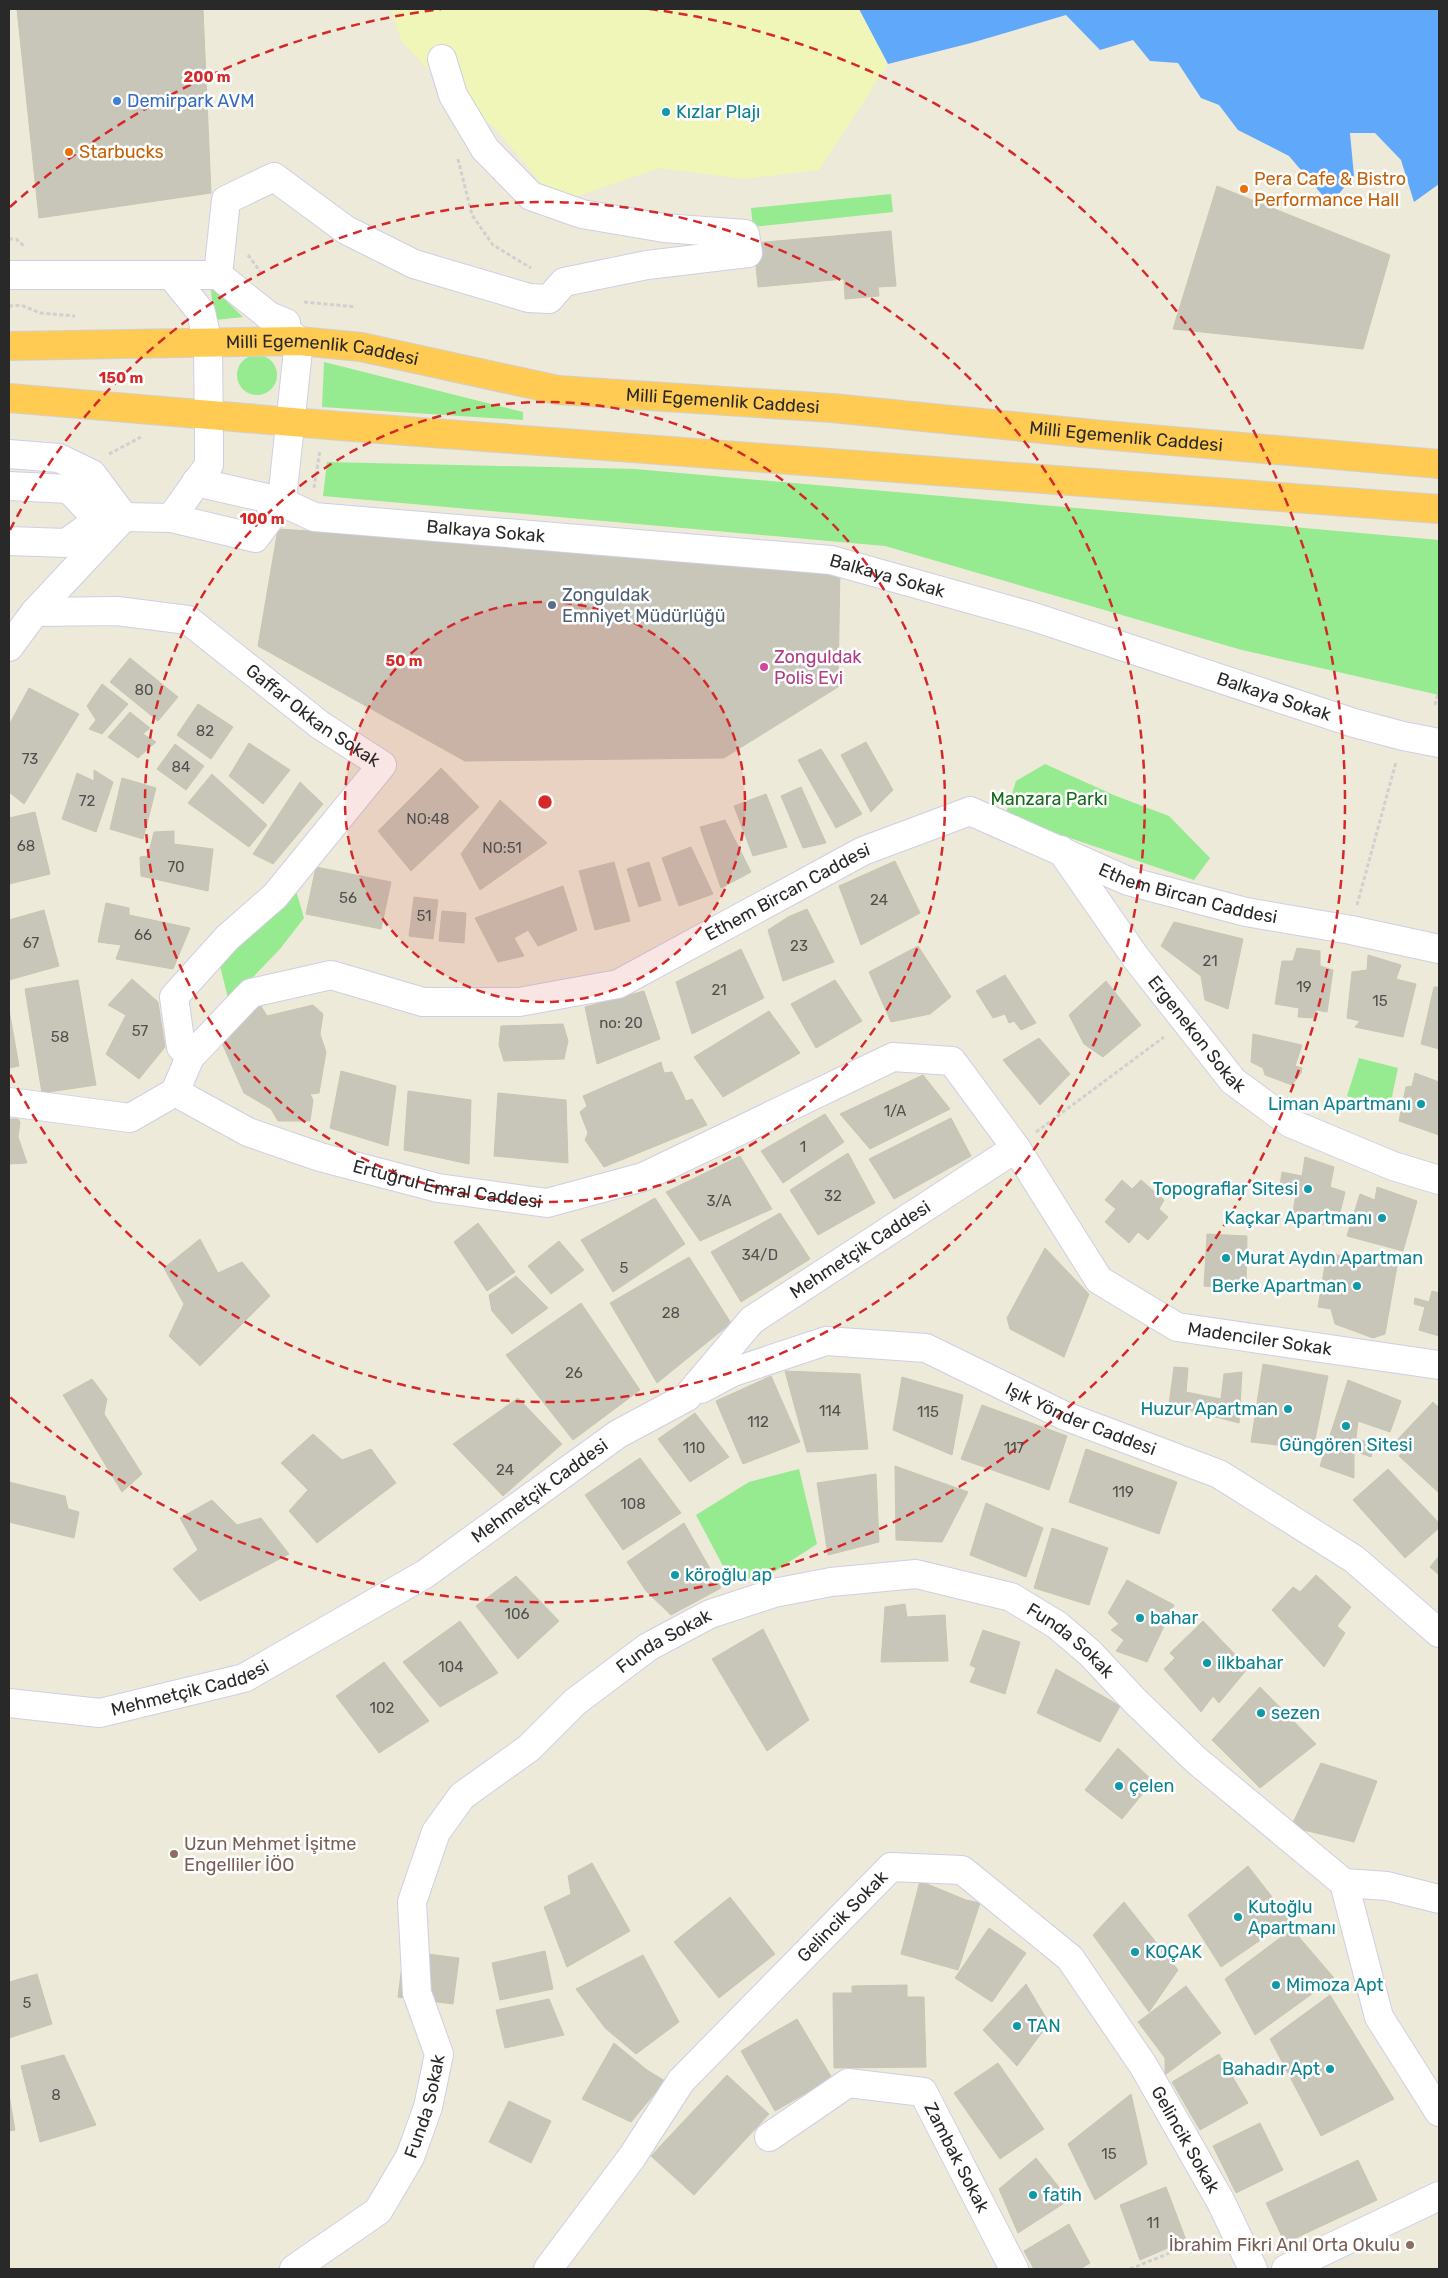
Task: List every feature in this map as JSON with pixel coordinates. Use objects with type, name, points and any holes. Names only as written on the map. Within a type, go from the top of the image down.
[{"type":"highway","name":"Milli Egemenlik Caddesi","points":[[9,346],[299,341],[362,347],[558,390],[832,408],[1094,434],[1439,464]]},
{"type":"highway","points":[[9,398],[290,422],[1439,509]]},
{"type":"street","points":[[218,275],[226,200],[274,177],[346,230],[414,264],[529,298],[549,299],[564,282],[647,265],[748,253],[745,234],[664,228],[582,214],[531,196],[485,149],[453,95],[442,59]]},
{"type":"street","points":[[171,274],[201,312],[208,344],[209,415],[209,465],[171,518]]},
{"type":"street","points":[[9,275],[218,275],[299,341],[280,501],[270,519],[254,538],[171,518],[111,518],[66,543],[9,541]]},
{"type":"street","points":[[269,316],[362,347]]},
{"type":"street","points":[[9,454],[59,458],[92,474],[111,518]]},
{"type":"street","points":[[196,482],[280,501],[314,505]]},
{"type":"street","points":[[9,486],[70,490],[111,518]]},
{"type":"street","name":"Balkaya Sokak","points":[[314,505],[831,560],[1034,617],[1354,723],[1439,743]]},
{"type":"street","points":[[9,648],[35,612],[111,518]]},
{"type":"street","name":"Gaffar Okkan Sokak","points":[[35,612],[117,611],[188,620],[320,725],[382,765],[275,896],[228,938],[174,997],[181,1047],[190,1058]]},
{"type":"street","name":"Ethem Bircan Caddesi","points":[[175,1092],[190,1058],[251,993],[331,975],[423,1002],[520,1002],[618,984],[863,851],[970,811],[1060,849],[1128,881],[1246,912],[1351,930],[1439,949]]},
{"type":"street","name":"Ergenekon Sokak","points":[[1060,849],[1136,958],[1184,1022],[1233,1082],[1290,1123],[1393,1166],[1439,1180]]},
{"type":"street","name":"Ertuğrul Emral Caddesi","points":[[175,1092],[248,1132],[320,1157],[438,1188],[547,1203],[643,1177],[893,1057],[952,1061],[1016,1148]]},
{"type":"street","points":[[9,1102],[130,1118],[175,1092]]},
{"type":"street","name":"Madenciler Sokak","points":[[1016,1148],[1099,1280],[1177,1328],[1439,1364]]},
{"type":"street","name":"Mehmetçik Caddesi","points":[[9,1703],[100,1713],[244,1678],[425,1574],[618,1434],[687,1397],[752,1320],[1016,1148]]},
{"type":"street","name":"Işık Yönder Caddesi","points":[[687,1397],[733,1372],[826,1341],[926,1348],[1065,1416],[1219,1474],[1354,1559],[1439,1633]]},
{"type":"street","name":"Funda Sokak","points":[[294,2269],[378,2211],[410,2158],[428,2107],[439,2054],[417,1993],[412,1902],[436,1832],[462,1796],[529,1748],[575,1702],[648,1647],[710,1614],[774,1593],[831,1582],[916,1574],[1011,1597],[1057,1625],[1090,1653],[1134,1700],[1196,1760],[1344,1884]]},
{"type":"street","name":"Gelincik Sokak","points":[[548,2269],[632,2158],[681,2081],[891,1867],[962,1870],[1070,1958],[1143,2065],[1222,2202],[1253,2269]]},
{"type":"street","points":[[1439,1899],[1387,1886],[1344,1884],[1379,2017],[1439,2112]]},
{"type":"street","name":"Zambak Sokak","points":[[769,2138],[848,2083],[923,2092],[1014,2269]]},
{"type":"street","points":[[1286,2269],[1439,2196]]},
{"type":"path","points":[[9,306],[21,305],[40,313],[77,316]]},
{"type":"path","points":[[108,455],[143,435]]},
{"type":"path","points":[[314,505],[321,445]]},
{"type":"path","points":[[1435,705],[1439,690]]},
{"type":"path","points":[[1351,930],[1403,736]]},
{"type":"path","points":[[1016,1148],[1184,1022]]},
{"type":"path","points":[[1130,2269],[1234,2228]]},
{"type":"green space","points":[[891,194],[893,212],[753,227],[751,208]]},
{"type":"green space","points":[[210,285],[243,317],[215,320]]},
{"type":"green space","points":[[253,355],[261,355],[268,358],[274,364],[277,375],[274,386],[268,392],[261,395],[253,395],[246,392],[240,386],[237,379],[237,371],[240,364],[246,358]]},
{"type":"green space","points":[[324,362],[523,412],[523,420],[322,407]]},
{"type":"green space","points":[[327,462],[635,469],[1439,540],[1439,695],[1242,650],[885,546],[323,496]]},
{"type":"green space","name":"Manzara Parkı","points":[[1045,764],[1116,796],[1169,816],[1210,858],[1194,880],[1005,816],[1016,781]]},
{"type":"green space","points":[[295,887],[304,918],[280,949],[229,1002],[220,966],[251,926]]},
{"type":"green space","points":[[1359,1058],[1398,1068],[1389,1111],[1347,1096]]},
{"type":"green space","points":[[799,1469],[817,1544],[772,1573],[732,1583],[696,1515],[749,1482]]},
{"type":"sand","name":"Kızlar Plajı","points":[[391,9],[859,9],[888,64],[819,170],[744,179],[659,168],[558,203],[497,130],[445,88],[401,40]]},
{"type":"water","points":[[859,9],[1439,9],[1439,184],[1414,202],[1401,160],[1375,133],[1350,133],[1354,176],[1330,204],[1289,156],[1238,130],[1219,105],[1201,98],[1178,63],[1150,61],[1133,40],[1100,50],[1066,15],[971,43],[888,64]]},
{"type":"building","name":"Demirpark AVM","points":[[17,9],[203,9],[211,193],[39,218]]},
{"type":"building","points":[[1217,186],[1390,255],[1363,349],[1173,329]]},
{"type":"building","points":[[891,231],[896,286],[878,287],[879,296],[845,299],[844,279],[758,287],[754,243]]},
{"type":"building","name":"Zonguldak Emniyet Müdürlüğü","points":[[278,529],[840,565],[838,687],[724,758],[465,761],[258,646]]},
{"type":"building","points":[[130,658],[178,697],[158,721],[110,682]]},
{"type":"building","points":[[102,684],[128,704],[102,734],[89,729],[96,720],[87,706]]},
{"type":"building","points":[[29,688],[79,714],[24,804],[9,792],[9,725]]},
{"type":"building","points":[[198,704],[233,727],[211,759],[177,735]]},
{"type":"building","points":[[130,712],[150,728],[143,734],[156,742],[138,758],[108,737]]},
{"type":"building","points":[[866,742],[893,790],[871,812],[841,755]]},
{"type":"building","points":[[249,743],[290,770],[263,804],[229,776]]},
{"type":"building","points":[[175,744],[204,766],[186,790],[157,769]]},
{"type":"building","points":[[821,749],[862,814],[836,828],[798,760]]},
{"type":"building","points":[[441,768],[479,807],[411,871],[378,831]]},
{"type":"building","points":[[94,770],[113,782],[96,832],[62,819],[77,773],[94,781]]},
{"type":"building","points":[[212,774],[267,825],[249,847],[188,803]]},
{"type":"building","points":[[122,778],[156,788],[143,839],[110,829]]},
{"type":"building","points":[[300,782],[323,804],[273,864],[253,854]]},
{"type":"building","points":[[801,787],[826,843],[803,848],[781,796]]},
{"type":"building","points":[[766,794],[787,847],[753,856],[734,806]]},
{"type":"building","points":[[500,800],[547,843],[480,890],[461,854]]},
{"type":"building","points":[[35,812],[50,874],[9,884],[9,818]]},
{"type":"building","points":[[725,820],[751,872],[721,888],[700,827]]},
{"type":"building","points":[[174,831],[174,844],[213,849],[208,891],[141,876],[140,857],[148,856],[154,832]]},
{"type":"building","points":[[691,847],[713,894],[679,906],[662,858]]},
{"type":"building","points":[[895,861],[920,913],[861,945],[839,886]]},
{"type":"building","points":[[614,862],[630,921],[595,930],[579,871]]},
{"type":"building","points":[[649,862],[661,900],[639,907],[627,869]]},
{"type":"building","points":[[316,867],[391,882],[381,929],[306,914]]},
{"type":"building","points":[[563,886],[577,930],[538,946],[528,930],[514,938],[524,956],[498,962],[475,918]]},
{"type":"building","points":[[414,897],[438,900],[433,939],[409,936]]},
{"type":"building","points":[[106,903],[129,908],[129,915],[190,928],[173,969],[116,959],[121,945],[98,942]]},
{"type":"building","points":[[807,909],[834,962],[783,981],[768,930],[788,917]]},
{"type":"building","points":[[44,910],[59,966],[9,980],[9,920]]},
{"type":"building","points":[[442,911],[466,913],[464,943],[439,941]]},
{"type":"building","points":[[1174,922],[1243,939],[1228,1009],[1205,1000],[1201,976],[1161,946]]},
{"type":"building","points":[[918,946],[951,997],[930,1014],[891,1022],[869,972]]},
{"type":"building","points":[[1297,948],[1320,951],[1320,966],[1333,970],[1327,1012],[1316,1010],[1314,1018],[1298,1017],[1299,1008],[1275,1004],[1282,961],[1293,961]]},
{"type":"building","points":[[741,949],[764,998],[692,1034],[676,982]]},
{"type":"building","points":[[1368,955],[1401,965],[1396,979],[1416,984],[1403,1037],[1355,1027],[1360,1021],[1347,1018],[1352,972],[1367,970]]},
{"type":"building","points":[[1005,975],[1036,1023],[1021,1030],[1014,1021],[1009,1023],[1005,1014],[993,1018],[976,991]]},
{"type":"building","points":[[132,979],[158,1002],[165,1047],[139,1079],[106,1054],[126,1015],[108,1005]]},
{"type":"building","points":[[78,980],[96,1085],[42,1093],[25,989]]},
{"type":"building","points":[[835,980],[862,1021],[816,1048],[791,1004]]},
{"type":"building","points":[[1106,981],[1141,1025],[1103,1057],[1084,1044],[1069,1015]]},
{"type":"building","points":[[1434,987],[1439,987],[1439,1049],[1421,1044]]},
{"type":"building","points":[[644,991],[660,1039],[597,1064],[585,1007]]},
{"type":"building","points":[[259,1003],[267,1016],[313,1005],[323,1014],[320,1034],[326,1052],[319,1093],[310,1094],[313,1100],[310,1121],[278,1121],[271,1109],[244,1093],[222,1043],[228,1038],[224,1032]]},
{"type":"building","points":[[9,1010],[19,1066],[9,1068]]},
{"type":"building","points":[[769,1011],[800,1053],[723,1097],[694,1057]]},
{"type":"building","points":[[563,1024],[568,1041],[564,1059],[504,1061],[499,1045],[501,1026]]},
{"type":"building","points":[[1253,1034],[1302,1045],[1295,1066],[1302,1068],[1301,1073],[1292,1085],[1265,1075],[1263,1068],[1251,1062]]},
{"type":"building","points":[[1039,1038],[1070,1074],[1040,1105],[1003,1060]]},
{"type":"building","points":[[661,1062],[664,1073],[672,1072],[686,1101],[692,1099],[707,1125],[604,1167],[585,1140],[588,1133],[580,1112],[587,1106],[583,1096]]},
{"type":"building","points":[[341,1071],[396,1086],[388,1146],[330,1128]]},
{"type":"building","name":"Liman Apartmanı","points":[[1415,1073],[1439,1082],[1439,1135],[1399,1121],[1406,1087],[1412,1086]]},
{"type":"building","points":[[923,1075],[950,1109],[870,1149],[840,1114]]},
{"type":"building","points":[[408,1091],[471,1100],[469,1164],[404,1150]]},
{"type":"building","points":[[498,1093],[566,1100],[568,1163],[494,1156]]},
{"type":"building","points":[[825,1114],[844,1142],[783,1183],[761,1151]]},
{"type":"building","points":[[951,1118],[971,1156],[894,1199],[869,1159]]},
{"type":"building","points":[[9,1119],[18,1119],[20,1122],[18,1137],[27,1163],[9,1164]]},
{"type":"building","points":[[848,1153],[875,1203],[818,1235],[790,1190]]},
{"type":"building","points":[[740,1156],[772,1209],[700,1241],[666,1192]]},
{"type":"building","name":"Topograflar Sitesi","points":[[1305,1157],[1334,1167],[1330,1187],[1345,1192],[1340,1213],[1327,1209],[1323,1225],[1292,1218],[1296,1194],[1279,1192],[1282,1172],[1302,1176]]},
{"type":"building","points":[[1122,1180],[1132,1189],[1141,1180],[1164,1200],[1159,1209],[1168,1217],[1148,1240],[1138,1232],[1129,1243],[1105,1222],[1116,1209],[1105,1200]]},
{"type":"building","name":"Kaçkar Apartmanı","points":[[1377,1187],[1417,1201],[1403,1251],[1347,1236],[1360,1194],[1375,1200]]},
{"type":"building","points":[[655,1198],[685,1244],[613,1292],[581,1240]]},
{"type":"building","points":[[780,1213],[810,1259],[741,1302],[711,1252]]},
{"type":"building","points":[[478,1223],[515,1272],[487,1291],[454,1242]]},
{"type":"building","name":"Murat Aydın Apartman","points":[[1207,1234],[1247,1236],[1246,1286],[1232,1287],[1232,1280],[1218,1280],[1216,1287],[1204,1286]]},
{"type":"building","points":[[200,1239],[218,1273],[242,1262],[270,1296],[200,1366],[169,1336],[184,1304],[164,1268]]},
{"type":"building","points":[[559,1241],[584,1270],[551,1294],[528,1266]]},
{"type":"building","points":[[1045,1248],[1089,1294],[1064,1357],[1010,1329],[1007,1318]]},
{"type":"building","name":"Berke Apartman","points":[[1327,1253],[1397,1266],[1385,1334],[1373,1338],[1335,1324],[1331,1309],[1318,1307]]},
{"type":"building","points":[[689,1257],[731,1323],[657,1383],[610,1303]]},
{"type":"building","points":[[516,1276],[548,1308],[512,1334],[492,1311],[489,1295]]},
{"type":"building","points":[[1432,1291],[1439,1293],[1439,1336],[1419,1330],[1425,1307],[1414,1304],[1415,1298],[1429,1302]]},
{"type":"building","points":[[581,1303],[640,1390],[573,1440],[506,1355]]},
{"type":"building","name":"Huzur Apartman","points":[[1263,1364],[1328,1376],[1313,1449],[1251,1442]]},
{"type":"building","points":[[1174,1367],[1188,1368],[1186,1392],[1221,1399],[1224,1374],[1242,1372],[1239,1423],[1169,1405]]},
{"type":"building","points":[[785,1371],[860,1374],[868,1449],[807,1452]]},
{"type":"building","points":[[771,1376],[800,1442],[743,1464],[716,1401]]},
{"type":"building","points":[[902,1377],[963,1395],[952,1455],[893,1430]]},
{"type":"building","points":[[92,1379],[107,1399],[104,1414],[142,1474],[122,1492],[63,1395]]},
{"type":"building","name":"Güngören Sitesi","points":[[1348,1380],[1401,1401],[1390,1432],[1358,1421],[1356,1438],[1374,1445],[1371,1457],[1354,1451],[1354,1478],[1320,1466]]},
{"type":"building","points":[[518,1398],[562,1444],[503,1496],[453,1444]]},
{"type":"building","points":[[1433,1402],[1439,1408],[1439,1493],[1399,1456],[1406,1448],[1397,1440]]},
{"type":"building","points":[[982,1405],[1067,1436],[1049,1490],[961,1459]]},
{"type":"building","points":[[695,1413],[729,1457],[690,1482],[658,1439]]},
{"type":"building","points":[[313,1434],[342,1460],[371,1449],[396,1483],[317,1543],[289,1511],[308,1490],[281,1463]]},
{"type":"building","points":[[1086,1449],[1177,1482],[1159,1534],[1069,1502]]},
{"type":"building","points":[[640,1458],[681,1513],[623,1550],[585,1495]]},
{"type":"building","points":[[895,1466],[968,1492],[942,1542],[896,1540]]},
{"type":"building","points":[[1388,1469],[1439,1523],[1439,1528],[1405,1558],[1353,1500]]},
{"type":"building","points":[[876,1474],[879,1542],[828,1555],[817,1483]]},
{"type":"building","points":[[9,1482],[65,1496],[68,1509],[79,1512],[74,1538],[9,1522]]},
{"type":"building","points":[[212,1500],[237,1525],[261,1518],[289,1554],[200,1601],[173,1569],[198,1550],[180,1518]]},
{"type":"building","points":[[986,1503],[1043,1528],[1026,1577],[970,1555]]},
{"type":"building","name":"köroğlu ap","points":[[684,1523],[721,1588],[671,1615],[646,1591],[627,1562]]},
{"type":"building","points":[[1052,1528],[1108,1548],[1089,1605],[1034,1588]]},
{"type":"building","points":[[1439,1556],[1439,1575],[1430,1567]]},
{"type":"building","points":[[1316,1575],[1351,1607],[1337,1626],[1345,1633],[1324,1667],[1272,1610],[1293,1587],[1300,1592]]},
{"type":"building","points":[[516,1576],[559,1621],[518,1659],[476,1606]]},
{"type":"building","name":"bahar","points":[[1127,1580],[1174,1605],[1147,1662],[1116,1651],[1124,1640],[1111,1630],[1119,1624],[1108,1613]]},
{"type":"building","points":[[905,1604],[907,1617],[945,1615],[948,1661],[881,1662],[885,1607]]},
{"type":"building","points":[[460,1621],[498,1673],[440,1707],[403,1662]]},
{"type":"building","name":"ilkbahar","points":[[1203,1621],[1248,1668],[1219,1703],[1213,1696],[1201,1712],[1164,1669],[1175,1658],[1170,1653]]},
{"type":"building","points":[[763,1629],[809,1720],[767,1751],[712,1659]]},
{"type":"building","points":[[983,1630],[1020,1642],[1005,1694],[970,1682],[976,1668],[970,1665]]},
{"type":"building","points":[[384,1662],[429,1721],[379,1753],[336,1696]]},
{"type":"building","points":[[1056,1669],[1120,1706],[1100,1742],[1037,1713]]},
{"type":"building","name":"sezen","points":[[1260,1687],[1316,1744],[1260,1788],[1212,1740]]},
{"type":"building","name":"çelen","points":[[1118,1748],[1153,1781],[1122,1819],[1085,1790]]},
{"type":"building","points":[[1321,1763],[1377,1781],[1354,1842],[1291,1827]]},
{"type":"building","points":[[592,1863],[630,1931],[567,1967],[544,1907],[571,1894],[568,1876]]},
{"type":"building","name":"Kutoğlu Apartmanı","points":[[1248,1866],[1290,1920],[1221,1967],[1188,1915]]},
{"type":"building","points":[[920,1881],[966,1900],[980,1903],[958,1970],[901,1954]]},
{"type":"building","points":[[730,1897],[775,1954],[719,1998],[674,1942]]},
{"type":"building","name":"KOÇAK","points":[[1124,1902],[1178,1970],[1149,2012],[1093,1935]]},
{"type":"building","points":[[989,1928],[1026,1953],[992,2002],[955,1978]]},
{"type":"building","name":"Mimoza Apt","points":[[1292,1929],[1334,1978],[1255,2035],[1225,1979]]},
{"type":"building","points":[[404,1951],[459,1958],[453,2004],[398,1997]]},
{"type":"building","points":[[545,1951],[553,1989],[500,2000],[492,1963]]},
{"type":"building","points":[[643,1955],[679,2022],[636,2054],[605,2028],[576,1989]]},
{"type":"building","points":[[37,1974],[52,2024],[9,2038],[9,1982]]},
{"type":"building","name":"TAN","points":[[1026,1984],[1049,2023],[1017,2066],[983,2030]]},
{"type":"building","points":[[907,1985],[907,1997],[924,1997],[926,2067],[834,2068],[833,1993],[852,1993],[852,1986]]},
{"type":"building","points":[[1186,1986],[1221,2033],[1165,2075],[1165,2058],[1138,2022]]},
{"type":"building","name":"Bahadır Apt","points":[[1330,1995],[1394,2099],[1321,2136],[1270,2039]]},
{"type":"building","points":[[549,1999],[564,2035],[505,2048],[496,2010]]},
{"type":"building","points":[[797,2019],[832,2078],[775,2111],[741,2051]]},
{"type":"building","points":[[614,2043],[647,2070],[665,2081],[631,2122],[582,2099]]},
{"type":"building","points":[[1219,2054],[1248,2103],[1200,2130],[1172,2082]]},
{"type":"building","points":[[64,2055],[96,2125],[40,2142],[21,2066]]},
{"type":"building","points":[[998,2063],[1044,2129],[1000,2159],[954,2093]]},
{"type":"building","points":[[727,2075],[769,2114],[694,2195],[651,2156]]},
{"type":"building","points":[[1131,2094],[1147,2164],[1095,2200],[1068,2144]]},
{"type":"building","points":[[9,2095],[15,2130],[9,2131]]},
{"type":"building","points":[[509,2101],[551,2121],[531,2163],[489,2142]]},
{"type":"building","points":[[1260,2123],[1283,2170],[1236,2193],[1213,2146]]},
{"type":"building","name":"fatih","points":[[1036,2158],[1069,2200],[1018,2233],[999,2189]]},
{"type":"building","points":[[1358,2160],[1377,2200],[1285,2243],[1266,2203]]},
{"type":"building","points":[[1166,2187],[1186,2240],[1140,2260],[1120,2205]]},
{"type":"building","points":[[1069,2224],[1090,2263],[1080,2269],[1034,2269],[1024,2251]]},
{"type":"place","name":"Demirpark AVM","points":[[117,101]]},
{"type":"place","name":"Kızlar Plajı","points":[[666,112]]},
{"type":"place","name":"Starbucks","points":[[69,152]]},
{"type":"place","name":"Pera Cafe & Bistro Performance Hall","points":[[1244,189]]},
{"type":"place","name":"Zonguldak Emniyet Müdürlüğü","points":[[552,605]]},
{"type":"place","name":"Zonguldak Polis Evi","points":[[764,667]]},
{"type":"place","name":"Liman Apartmanı","points":[[1421,1104]]},
{"type":"place","name":"Topograflar Sitesi","points":[[1308,1189]]},
{"type":"place","name":"Kaçkar Apartmanı","points":[[1382,1218]]},
{"type":"place","name":"Murat Aydın Apartman","points":[[1226,1258]]},
{"type":"place","name":"Berke Apartman","points":[[1357,1286]]},
{"type":"place","name":"Huzur Apartman","points":[[1288,1409]]},
{"type":"place","name":"Güngören Sitesi","points":[[1346,1426]]},
{"type":"place","name":"köroğlu ap","points":[[675,1575]]},
{"type":"place","name":"bahar","points":[[1140,1618]]},
{"type":"place","name":"ilkbahar","points":[[1207,1663]]},
{"type":"place","name":"sezen","points":[[1261,1713]]},
{"type":"place","name":"çelen","points":[[1119,1786]]},
{"type":"place","name":"Uzun Mehmet İşitme Engelliler İÖO","points":[[174,1854]]},
{"type":"place","name":"Kutoğlu Apartmanı","points":[[1238,1917]]},
{"type":"place","name":"KOÇAK","points":[[1135,1952]]},
{"type":"place","name":"Mimoza Apt","points":[[1276,1985]]},
{"type":"place","name":"TAN","points":[[1017,2026]]},
{"type":"place","name":"Bahadır Apt","points":[[1330,2069]]},
{"type":"place","name":"fatih","points":[[1033,2195]]},
{"type":"place","name":"İbrahim Fikri Anıl Orta Okulu","points":[[1410,2245]]}]
